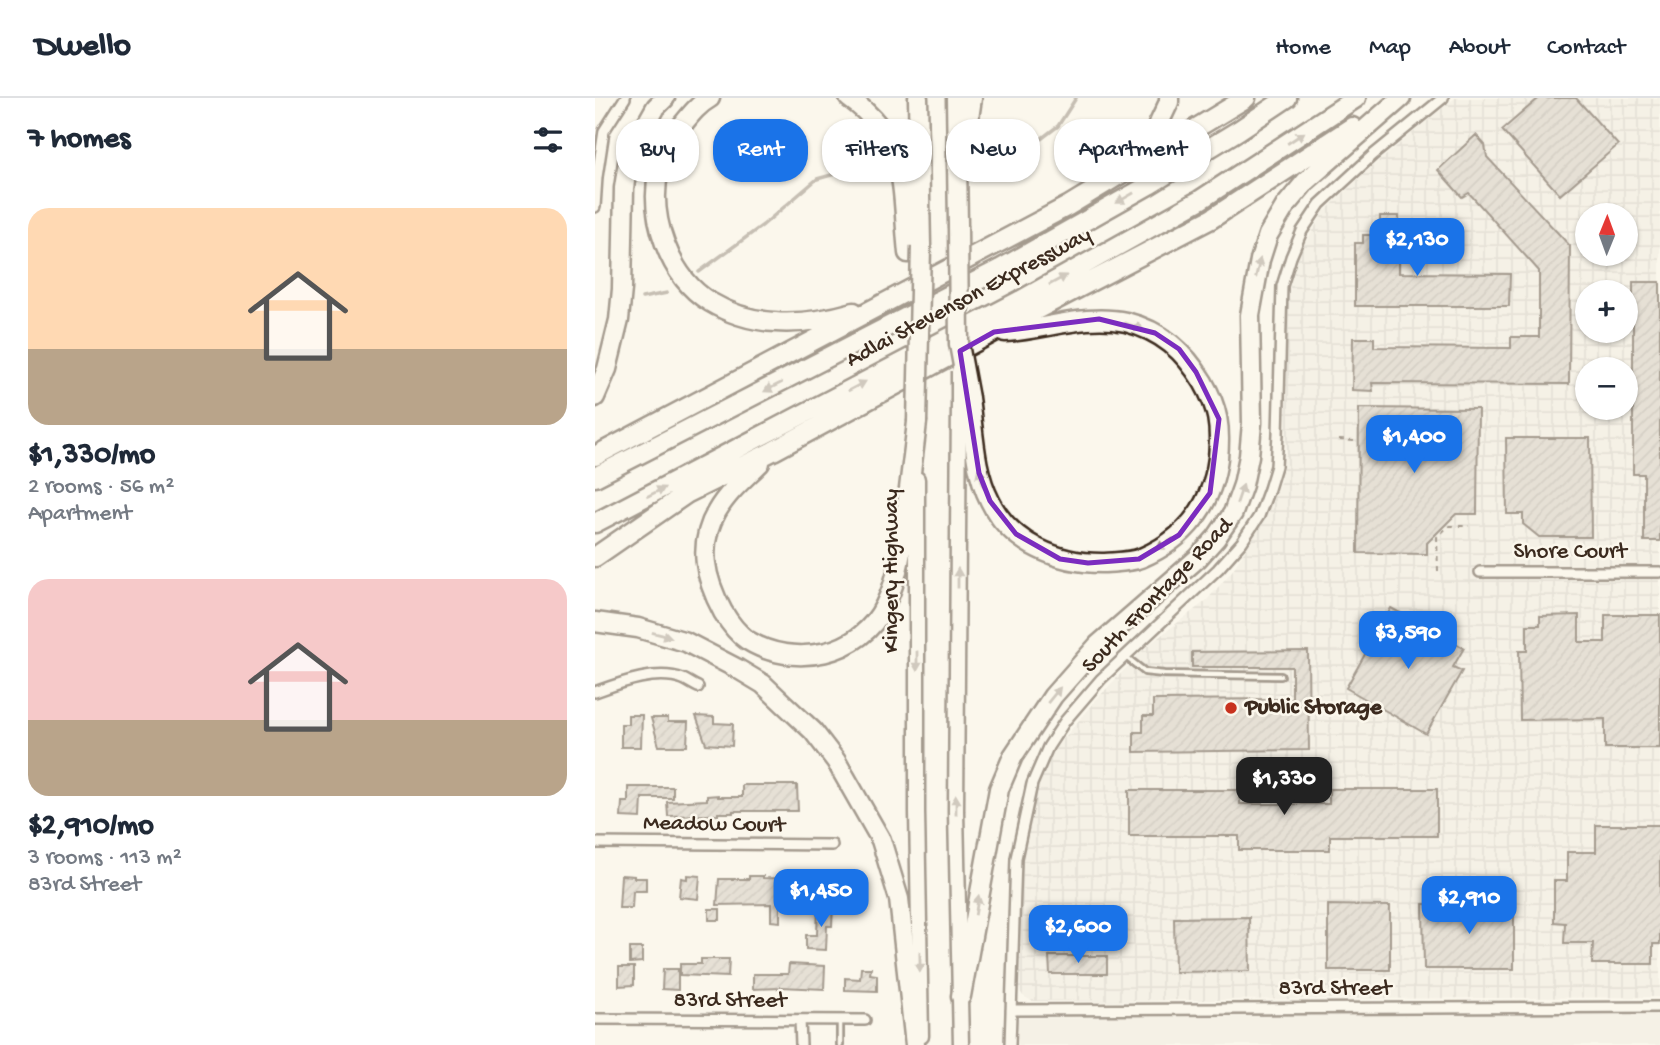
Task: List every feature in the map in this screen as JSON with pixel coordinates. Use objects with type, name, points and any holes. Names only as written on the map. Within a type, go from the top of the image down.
[{"type":"highway","points":[[595,397],[607,369],[619,320],[624,188],[628,162],[656,107],[665,98]]},
{"type":"highway","points":[[710,98],[692,112],[671,139],[658,171],[656,189],[656,210],[669,253],[694,290],[709,302],[727,310],[751,319],[775,323],[803,323],[884,303]]},
{"type":"highway","points":[[849,98],[876,122],[890,142],[900,165],[914,249]]},
{"type":"highway","points":[[914,249],[918,98]]},
{"type":"highway","points":[[956,98],[959,344],[964,400],[979,473],[990,501],[999,517],[1016,534],[1060,559],[1088,563],[1115,563],[1139,559],[1179,535],[1197,516],[1210,493],[1219,442],[1219,419],[1211,396],[1179,349],[1155,333],[1126,322],[1099,319],[994,332]]},
{"type":"highway","points":[[958,205],[972,98]]},
{"type":"highway","points":[[1068,206],[1133,160],[1151,140],[1169,98]]},
{"type":"highway","points":[[595,456],[1068,206],[1246,98]]},
{"type":"highway","name":"Adlai Stevenson Expressway","points":[[595,477],[1000,269],[1149,184],[1287,98]]},
{"type":"highway","name":"Adlai Stevenson Expressway","points":[[595,523],[1021,300],[1200,200],[1356,98]]},
{"type":"highway","points":[[595,557],[686,495],[1211,219],[1398,98]]},
{"type":"highway","points":[[961,996],[999,789],[1013,756],[1053,696],[1098,645],[1198,558],[1233,513],[1249,456],[1252,423],[1250,315],[1260,260],[1268,234],[1286,205],[1306,181],[1398,98]]},
{"type":"highway","name":"Kingery Highway","points":[[914,249],[919,319],[917,422]]},
{"type":"highway","points":[[773,451],[729,493],[716,513],[705,549],[710,587],[729,622],[745,639],[761,647],[802,656],[828,653],[859,638],[885,607],[894,583],[904,534],[917,422]]},
{"type":"highway","points":[[595,622],[638,628],[686,642],[738,668],[762,684],[813,731],[837,761],[881,840],[899,899],[915,1045]]},
{"type":"main road","points":[[961,1045],[956,811],[964,400]]},
{"type":"main road","name":"Kingery Highway","points":[[917,422],[917,812],[921,1045]]},
{"type":"street","points":[[595,207],[604,131],[625,98]]},
{"type":"street","name":"South Frontage Road","points":[[1010,1045],[1016,858],[1032,784],[1048,747],[1065,721],[1101,679],[1218,569],[1242,542],[1259,516],[1276,466],[1282,286],[1302,231],[1320,204],[1373,155],[1443,98]]},
{"type":"street","name":"Shore Court","points":[[1479,572],[1660,572]]},
{"type":"street","points":[[595,692],[622,682],[670,676],[684,679],[698,687]]},
{"type":"street","name":"Meadow Court","points":[[595,843],[832,845]]},
{"type":"street","name":"83rd Street","points":[[1011,1010],[1660,1007]]},
{"type":"street","name":"83rd Street","points":[[595,1019],[865,1020]]},
{"type":"street","points":[[800,1020],[801,1045]]},
{"type":"lane","points":[[1126,656],[1145,672],[1280,676]]},
{"type":"lane","points":[[840,1020],[840,1045]]},
{"type":"path","points":[[1339,439],[1355,440]]},
{"type":"path","points":[[1438,571],[1437,537],[1450,526],[1469,526]]},
{"type":"highlighted area","points":[[1099,319],[1155,333],[1179,349],[1196,372],[1219,419],[1210,493],[1179,535],[1139,559],[1088,563],[1060,559],[1016,534],[990,501],[979,473],[960,351],[994,332]]},
{"type":"shaded area","points":[[1455,98],[1660,98],[1660,997],[1032,1001],[1023,996],[1016,984],[1022,850],[1028,815],[1039,783],[1056,748],[1093,703],[1146,647],[1207,600],[1232,571],[1264,521],[1280,482],[1286,453],[1284,346],[1290,286],[1301,250],[1324,212],[1367,171]]},
{"type":"shaded area","points":[[1660,1012],[1660,1045],[1018,1045],[1018,1018]]},
{"type":"building","points":[[1539,98],[1576,98],[1618,145],[1560,195],[1502,130]]},
{"type":"building","points":[[1476,135],[1485,145],[1487,157],[1570,246],[1569,384],[1372,383],[1373,391],[1352,390],[1353,338],[1374,338],[1374,347],[1511,348],[1511,337],[1539,337],[1539,271],[1469,193],[1462,197],[1438,170]]},
{"type":"building","points":[[1380,216],[1399,216],[1399,273],[1510,274],[1509,306],[1355,306],[1355,243],[1363,243],[1363,235],[1372,235],[1372,229],[1380,229]]},
{"type":"building","points":[[1638,282],[1660,282],[1660,541],[1644,541],[1644,474],[1633,474],[1633,420],[1638,420],[1638,357],[1633,357],[1633,343],[1638,343]]},
{"type":"building","points":[[1359,408],[1478,409],[1477,514],[1456,514],[1427,543],[1427,554],[1358,553]]},
{"type":"building","points":[[1506,438],[1590,438],[1591,537],[1539,537],[1523,524],[1523,514],[1507,514]]},
{"type":"building","points":[[1391,608],[1464,648],[1453,667],[1462,671],[1426,734],[1346,688]]},
{"type":"building","points":[[1579,615],[1579,642],[1605,642],[1605,615],[1660,615],[1660,748],[1605,748],[1605,719],[1520,720],[1519,651],[1527,651],[1527,625],[1540,625],[1540,616]]},
{"type":"building","name":"Public Storage","points":[[1308,651],[1309,750],[1134,752],[1134,732],[1143,732],[1143,716],[1153,716],[1153,700],[1292,699],[1292,667],[1192,667],[1192,652]]},
{"type":"building","points":[[628,715],[642,715],[641,747],[621,747],[621,724],[628,724]]},
{"type":"building","points":[[696,716],[714,717],[714,723],[733,724],[732,746],[706,744]]},
{"type":"building","points":[[651,718],[668,718],[668,722],[688,722],[687,746],[659,746]]},
{"type":"building","points":[[742,785],[797,785],[798,811],[733,811],[718,815],[668,816],[667,802],[707,800],[707,796],[718,795],[742,797]]},
{"type":"building","points":[[628,787],[673,787],[673,798],[642,798],[641,818],[621,817],[622,802],[628,802]]},
{"type":"building","points":[[1329,789],[1437,789],[1437,836],[1330,836],[1330,850],[1239,850],[1239,836],[1129,836],[1129,790],[1240,790],[1240,804],[1329,804]]},
{"type":"building","points":[[1596,825],[1660,825],[1660,944],[1653,944],[1653,964],[1592,964],[1593,943],[1564,943],[1565,923],[1554,922],[1554,881],[1567,881],[1567,852],[1596,852]]},
{"type":"building","points":[[800,874],[815,874],[815,890],[790,889],[790,898],[780,897],[780,922],[771,921],[771,904],[717,905],[719,879],[763,876],[800,879]]},
{"type":"building","points":[[621,875],[646,878],[646,891],[633,891],[632,908],[619,908]]},
{"type":"building","points":[[687,875],[700,876],[698,899],[679,897],[681,878],[687,879]]},
{"type":"building","points":[[1514,903],[1514,969],[1424,969],[1423,904]]},
{"type":"building","points":[[818,905],[833,906],[832,926],[827,926],[826,950],[806,949],[806,935],[817,935]]},
{"type":"building","points":[[1328,905],[1390,906],[1390,970],[1328,970]]},
{"type":"building","points":[[709,909],[720,909],[720,920],[709,920]]},
{"type":"building","points":[[1249,917],[1250,971],[1175,972],[1174,918]]},
{"type":"building","points":[[630,948],[642,948],[642,962],[630,963]]},
{"type":"building","points":[[1049,956],[1107,956],[1107,974],[1050,974]]},
{"type":"building","points":[[701,959],[729,959],[728,977],[680,975],[680,964],[701,964]]},
{"type":"building","points":[[789,964],[825,966],[824,989],[753,989],[753,974],[788,974]]},
{"type":"building","points":[[619,967],[634,967],[634,985],[619,986]]},
{"type":"building","points":[[861,968],[871,968],[870,974],[877,975],[877,991],[845,990],[845,978],[860,979]]},
{"type":"building","points":[[663,969],[678,969],[678,990],[662,989]]},
{"type":"waterway","points":[[1040,140],[1058,126],[1076,98]]},
{"type":"waterway","points":[[699,272],[822,178]]},
{"type":"waterway","points":[[642,298],[667,293]]},
{"type":"place","name":"Public Storage","points":[[1231,708]]}]
